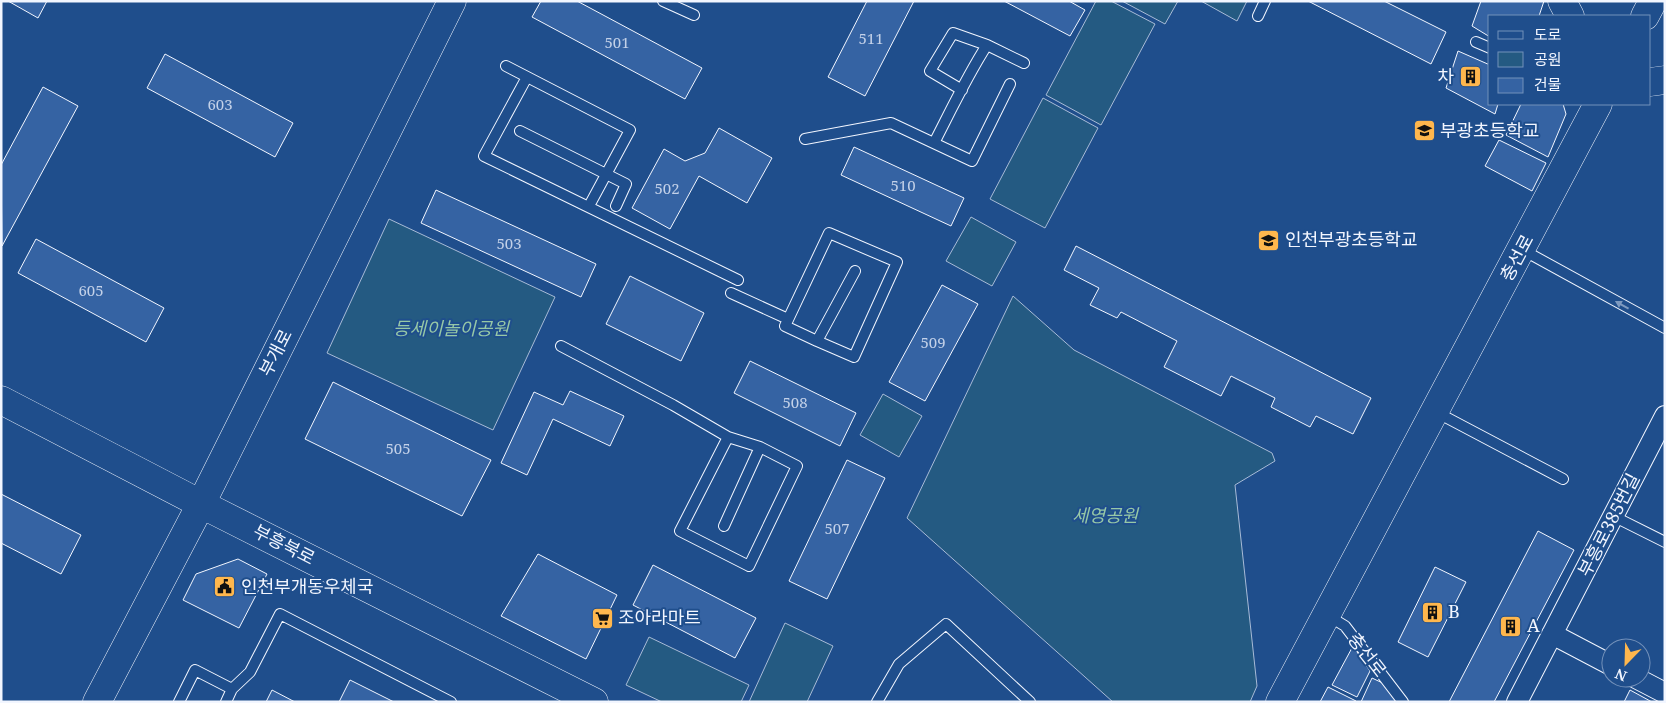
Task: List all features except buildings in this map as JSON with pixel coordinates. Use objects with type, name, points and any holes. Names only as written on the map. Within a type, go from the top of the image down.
[{"type":"street","name":"부개로","points":[[97,702],[201,504],[452,1]]},
{"type":"street","points":[[1646,15],[1653,1]]},
{"type":"street","points":[[1651,82],[1665,80]]},
{"type":"street","name":"충선로","points":[[1280,702],[1597,105]]},
{"type":"street","name":"부흥북로","points":[[1,400],[201,504],[594,702]]},
{"type":"street","name":"부흥로385번길","points":[[1517,702],[1665,416]]},
{"type":"street","points":[[1552,634],[1601,660]]},
{"type":"street","points":[[1651,686],[1665,693]]},
{"type":"lane","points":[[663,1],[694,15]]},
{"type":"lane","points":[[1258,16],[1265,1]]},
{"type":"lane","points":[[962,90],[930,71],[953,33],[987,45],[1024,63]]},
{"type":"lane","points":[[1476,42],[1488,47]]},
{"type":"lane","points":[[934,143],[987,45]]},
{"type":"lane","points":[[506,66],[630,130],[589,206]]},
{"type":"lane","points":[[527,77],[484,156],[738,280]]},
{"type":"lane","points":[[805,139],[891,123],[972,161],[1010,84]]},
{"type":"lane","points":[[520,131],[626,184],[616,206]]},
{"type":"lane","points":[[829,233],[897,262],[854,357],[817,341],[784,326],[829,233]]},
{"type":"lane","points":[[1521,250],[1665,328]]},
{"type":"lane","points":[[817,341],[854,271]]},
{"type":"lane","points":[[731,293],[788,319]]},
{"type":"lane","points":[[561,346],[673,405],[728,437],[760,447],[797,466],[749,566],[680,530],[728,437]]},
{"type":"lane","points":[[1434,411],[1563,479]]},
{"type":"lane","points":[[724,526],[760,447]]},
{"type":"lane","points":[[1613,516],[1665,542]]},
{"type":"lane","points":[[226,702],[232,688],[250,672],[280,614],[451,702]]},
{"type":"lane","name":"충선로","points":[[1326,615],[1344,626],[1403,702]]},
{"type":"lane","points":[[877,702],[898,664],[946,624],[1030,702]]},
{"type":"lane","points":[[179,702],[195,670],[232,688]]},
{"type":"green space","points":[[1096,1],[1111,1],[1155,24],[1101,125],[1046,95]]},
{"type":"green space","points":[[1122,1],[1178,1],[1165,24]]},
{"type":"green space","points":[[1201,1],[1247,1],[1237,21]]},
{"type":"green space","points":[[1043,98],[1098,128],[1045,228],[990,199]]},
{"type":"green space","points":[[971,217],[1016,242],[992,286],[946,261]]},
{"type":"green space","name":"등세이놀이공원","points":[[389,219],[555,297],[493,430],[327,353]]},
{"type":"green space","name":"세영공원","points":[[1013,296],[1074,350],[1272,453],[1275,461],[1235,485],[1257,686],[1250,702],[1113,702],[907,518]]},
{"type":"green space","points":[[883,394],[922,416],[899,457],[860,435]]},
{"type":"green space","points":[[785,623],[833,646],[807,702],[749,702]]},
{"type":"green space","points":[[649,637],[749,685],[741,702],[662,702],[626,685]]},
{"type":"place","name":"차","points":[[1470,77]]},
{"type":"place","name":"부광초등학교","points":[[1424,131]]},
{"type":"place","name":"인천부광초등학교","points":[[1269,240]]},
{"type":"place","name":"인천부개동우체국","points":[[225,587]]},
{"type":"place","name":"B","points":[[1432,612]]},
{"type":"place","name":"조아라마트","points":[[602,618]]},
{"type":"place","name":"A","points":[[1511,626]]}]
